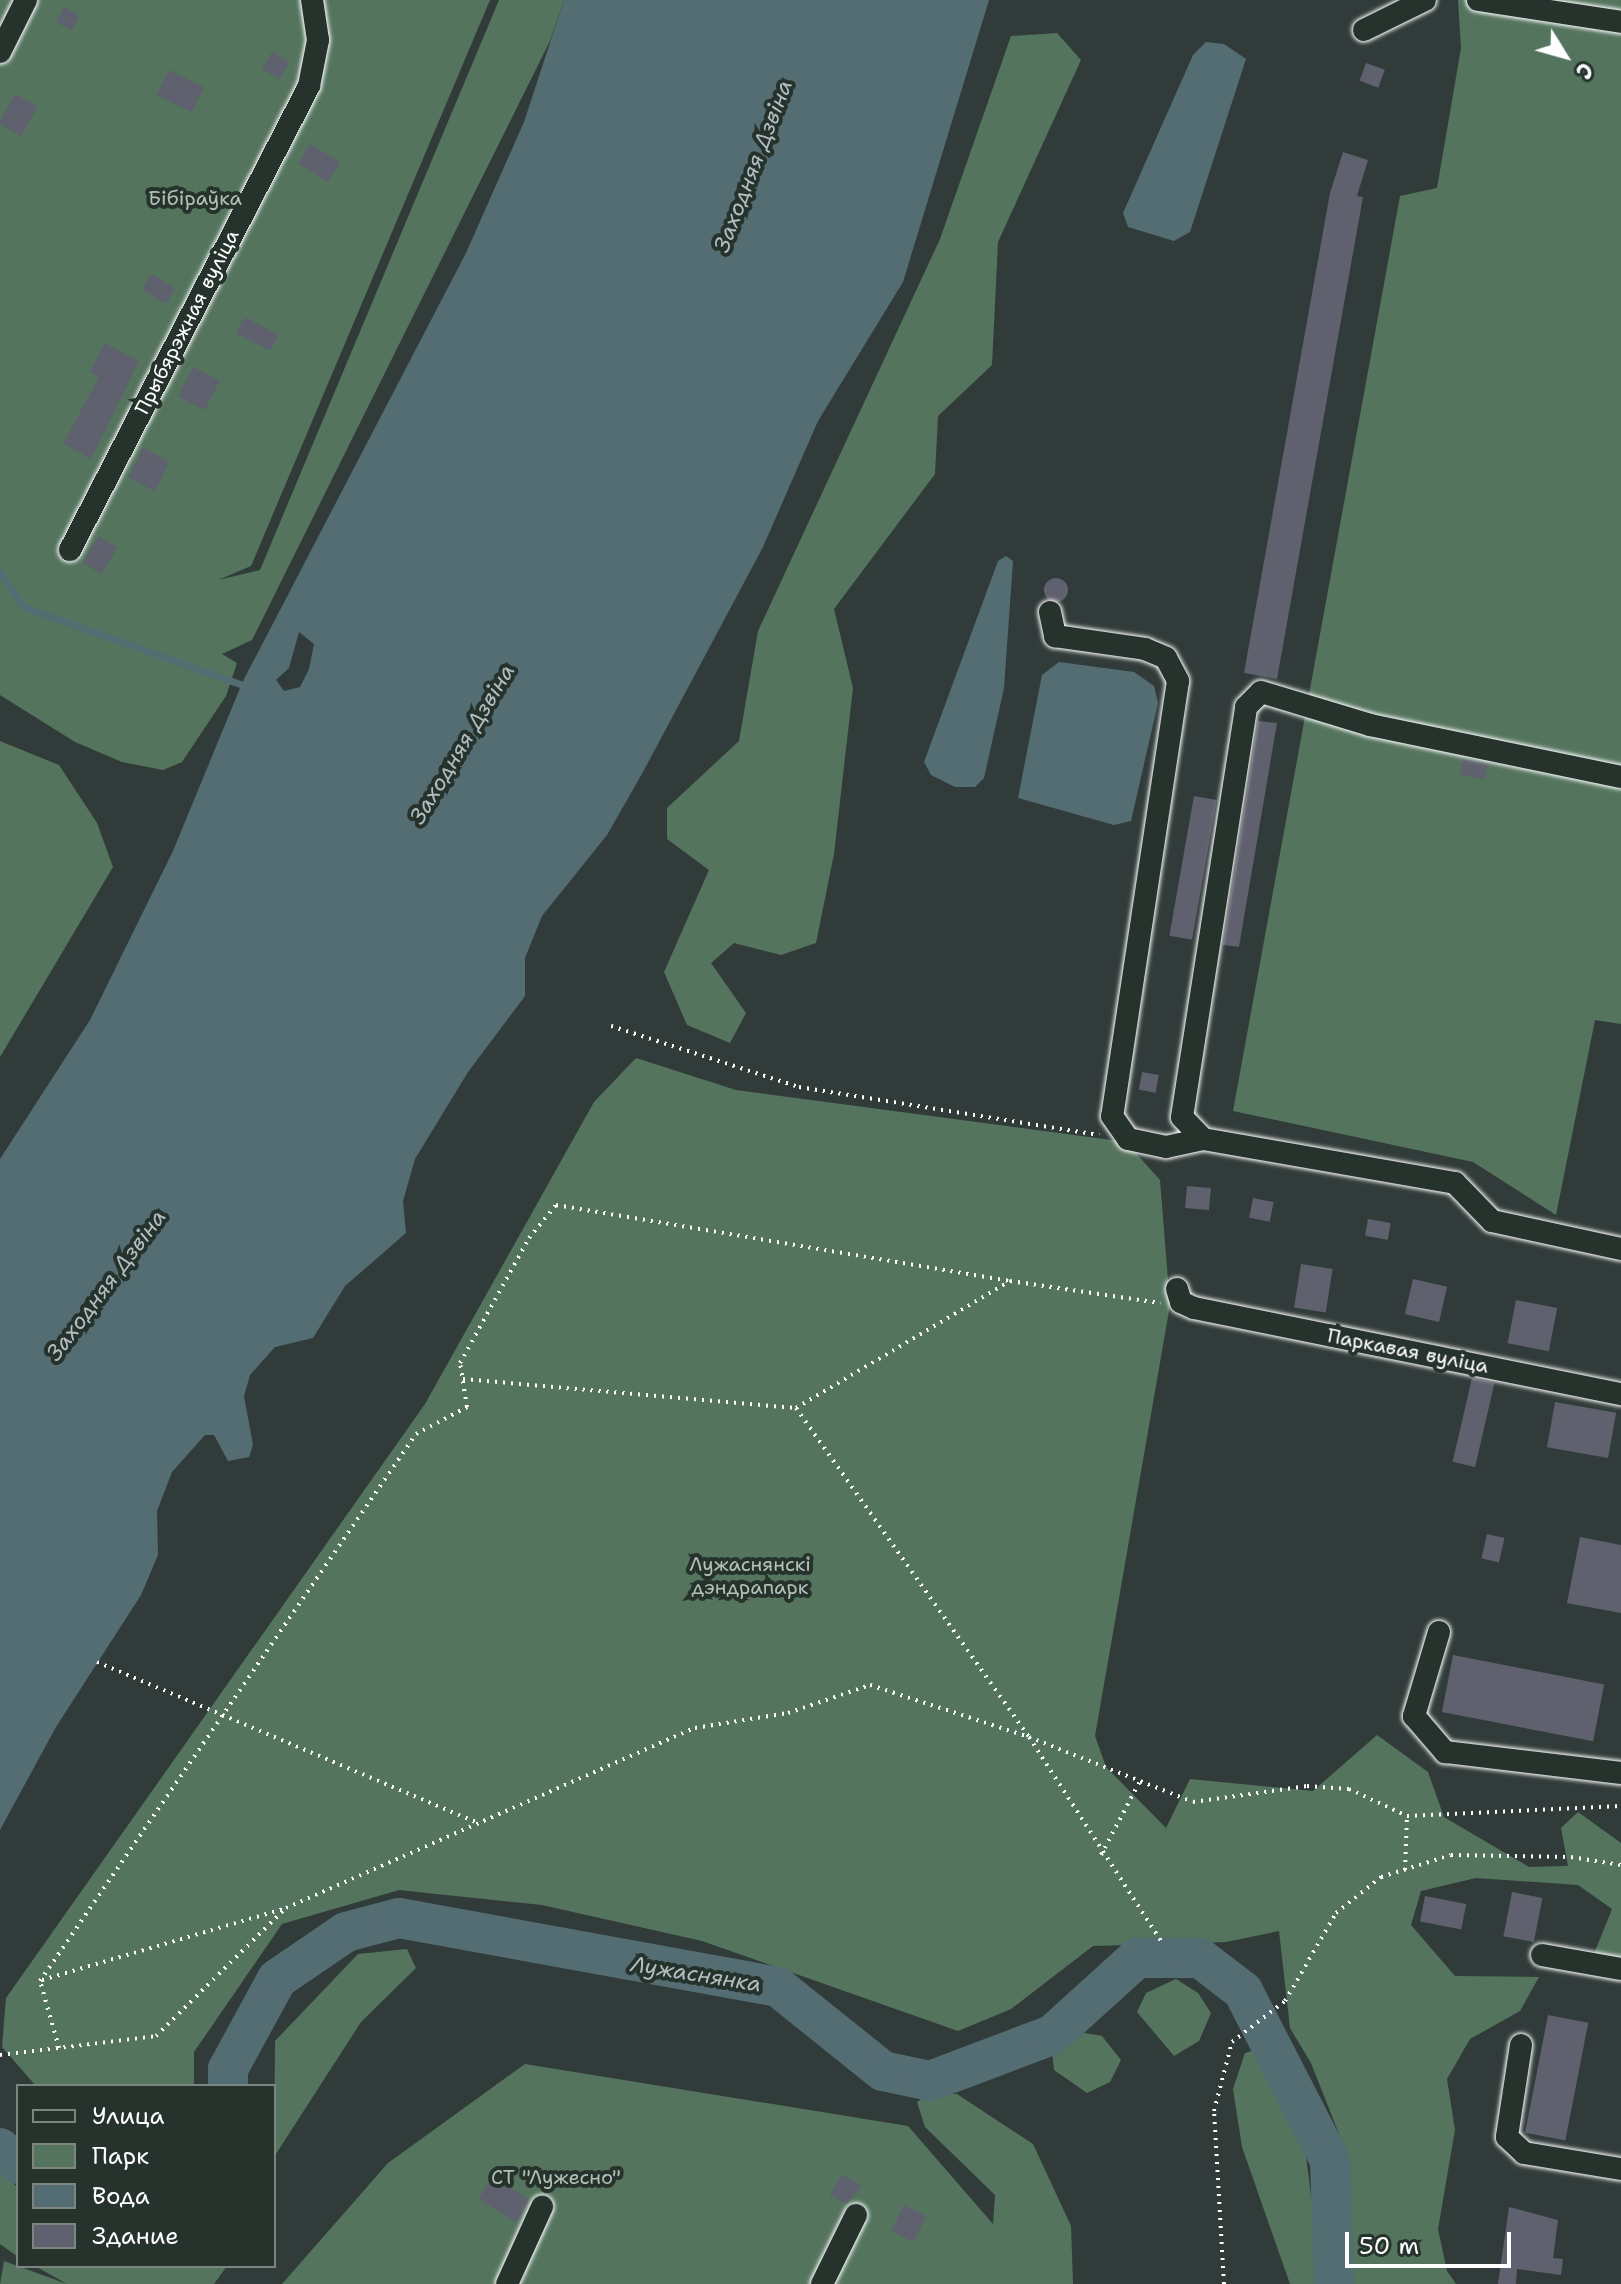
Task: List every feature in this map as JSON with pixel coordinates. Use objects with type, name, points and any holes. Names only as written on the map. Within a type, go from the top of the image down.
[{"type":"street","points":[[0,52],[26,0]]},
{"type":"street","name":"Прыбярэжная вуліца","points":[[70,550],[309,86],[318,40],[312,0]]},
{"type":"street","points":[[1364,30],[1425,0]]},
{"type":"street","points":[[1478,0],[1621,22]]},
{"type":"street","points":[[1050,612],[1055,636],[1145,649],[1166,658],[1178,681],[1112,1116],[1128,1139],[1166,1147],[1203,1139],[1455,1183],[1492,1221],[1621,1249]]},
{"type":"street","points":[[1203,1139],[1182,1117],[1246,707],[1261,692],[1370,725],[1621,777]]},
{"type":"street","points":[[1177,1289],[1181,1302],[1194,1308]]},
{"type":"street","name":"Паркавая вуліца","points":[[1194,1308],[1621,1394]]},
{"type":"street","points":[[1439,1632],[1414,1716],[1445,1752],[1621,1773]]},
{"type":"street","points":[[1542,1955],[1621,1969]]},
{"type":"street","points":[[1521,2045],[1507,2137],[1524,2153],[1621,2169]]},
{"type":"street","points":[[507,2284],[542,2207]]},
{"type":"street","points":[[822,2284],[856,2215]]},
{"type":"path","points":[[611,1026],[799,1087],[1128,1139]]},
{"type":"path","points":[[40,1981],[416,1434],[467,1407],[460,1363],[529,1238],[556,1205],[1010,1281],[1194,1308]]},
{"type":"path","points":[[463,1379],[796,1408],[1010,1281]]},
{"type":"path","points":[[796,1408],[1029,1737],[1101,1855],[1163,1944]]},
{"type":"path","points":[[97,1662],[479,1823]]},
{"type":"path","points":[[40,1981],[286,1908],[695,1728],[788,1713],[870,1685],[1029,1737],[1193,1802],[1307,1786],[1349,1789],[1407,1816],[1621,1806]]},
{"type":"path","points":[[1101,1855],[1140,1781]]},
{"type":"path","points":[[1405,1870],[1407,1816]]},
{"type":"path","points":[[1224,2284],[1214,2111],[1232,2042],[1285,2001],[1336,1913],[1381,1877],[1451,1855],[1571,1857],[1621,1865]]},
{"type":"path","points":[[0,2055],[156,2036],[286,1908]]},
{"type":"path","points":[[40,1981],[59,2048]]},
{"type":"green space","name":"Бібіраўка","points":[[0,0],[490,0],[251,566],[218,580],[260,570],[499,0],[564,0],[550,41],[252,640],[222,654],[237,663],[226,696],[182,762],[163,770],[122,762],[75,742],[0,695]]},
{"type":"green space","points":[[1458,0],[1621,0],[1621,1024],[1595,1020],[1556,1215],[1473,1162],[1233,1111],[1400,196],[1437,188],[1461,48]]},
{"type":"green space","points":[[1057,33],[1081,60],[998,242],[992,365],[938,416],[935,474],[834,609],[853,688],[834,854],[816,943],[781,955],[734,943],[711,963],[746,1013],[730,1043],[687,1025],[664,972],[709,870],[667,839],[667,808],[739,741],[758,631],[940,239],[1011,36]]},
{"type":"green space","points":[[0,741],[59,765],[97,823],[113,867],[0,1057]]},
{"type":"green space","name":"Лужаснянскі дэндрапарк","points":[[636,1058],[736,1090],[1126,1142],[1160,1180],[1170,1305],[1095,1736],[1106,1767],[1166,1828],[1190,1779],[1313,1791],[1377,1735],[1428,1772],[1444,1817],[1529,1867],[1568,1866],[1561,1828],[1578,1812],[1621,1843],[1621,1958],[1594,1954],[1612,1909],[1578,1885],[1476,1878],[1421,1891],[1411,1925],[1455,1976],[1539,1977],[1520,2011],[1470,2039],[1447,2079],[1455,2130],[1438,2229],[1447,2271],[1456,2284],[1350,2284],[1345,2149],[1311,2063],[1290,2028],[1279,1931],[1226,1942],[1093,1946],[1011,2009],[958,2031],[702,1941],[542,1905],[399,1890],[282,1924],[194,2052],[194,2084],[34,2084],[2,2047],[6,1998],[425,1404],[594,1102]]},
{"type":"green space","points":[[407,1949],[416,1968],[361,2022],[276,2154],[275,2041],[358,1954]]},
{"type":"green space","points":[[1176,1979],[1198,1993],[1211,2013],[1199,2041],[1174,2056],[1137,2012],[1146,1993]]},
{"type":"green space","points":[[1079,2032],[1102,2036],[1121,2060],[1110,2082],[1087,2093],[1054,2070],[1052,2051]]},
{"type":"green space","points":[[1256,2050],[1303,2132],[1322,2284],[1290,2284],[1242,2147],[1233,2089],[1245,2053]]},
{"type":"green space","name":"СТ \"Лужесно\"","points":[[525,2064],[908,2126],[993,2224],[995,2195],[925,2127],[917,2102],[931,2093],[957,2094],[1033,2144],[1071,2226],[1073,2284],[282,2284],[388,2163]]},
{"type":"green space","points":[[0,2170],[16,2186],[16,2256],[0,2244]]},
{"type":"green space","points":[[4,2261],[16,2268],[67,2284],[0,2284]]},
{"type":"green space","points":[[39,2268],[226,2268],[214,2284],[67,2284]]},
{"type":"water","name":"Заходняя Дзвіна","points":[[564,0],[989,0],[903,282],[818,421],[763,547],[643,772],[607,835],[542,916],[525,958],[525,996],[468,1072],[415,1159],[403,1201],[406,1233],[345,1286],[313,1338],[275,1347],[250,1375],[244,1396],[253,1445],[249,1457],[228,1461],[214,1435],[205,1435],[172,1472],[157,1511],[158,1555],[141,1595],[56,1727],[0,1830],[0,1159],[90,1020],[173,851],[243,681],[466,253],[524,122]],"holes":[[[299,632],[314,644],[309,669],[300,687],[284,691],[276,680],[289,668]]]},
{"type":"water","points":[[1206,42],[1224,44],[1246,59],[1190,232],[1174,241],[1128,227],[1123,213],[1193,55]]},
{"type":"water","points":[[1006,556],[1013,561],[1004,688],[984,778],[975,787],[955,787],[931,775],[924,762],[998,561]]},
{"type":"water","points":[[1059,662],[1134,672],[1154,686],[1158,703],[1131,821],[1114,825],[1018,798],[1042,675]]},
{"type":"building","points":[[64,7],[80,16],[72,31],[56,22]]},
{"type":"building","points":[[272,52],[289,62],[279,79],[262,69]]},
{"type":"building","points":[[1366,63],[1385,70],[1378,88],[1360,81]]},
{"type":"building","points":[[169,70],[204,87],[192,112],[157,95]]},
{"type":"building","points":[[15,94],[38,107],[21,136],[0,125]]},
{"type":"building","points":[[310,144],[340,162],[328,182],[298,164]]},
{"type":"building","points":[[1343,152],[1368,160],[1357,196],[1363,197],[1277,679],[1244,673],[1330,193]]},
{"type":"building","points":[[151,274],[175,288],[166,304],[142,290]]},
{"type":"building","points":[[244,317],[279,335],[271,351],[236,333]]},
{"type":"building","points":[[105,343],[139,361],[91,459],[63,444],[99,377],[90,372]]},
{"type":"building","points":[[193,367],[220,381],[205,410],[178,396]]},
{"type":"building","points":[[143,448],[170,462],[155,491],[128,477]]},
{"type":"building","points":[[99,536],[118,548],[101,574],[83,562]]},
{"type":"building","points":[[1056,578],[1064,582],[1068,590],[1064,598],[1056,602],[1048,598],[1044,590],[1048,582]]},
{"type":"building","points":[[1258,721],[1277,723],[1239,947],[1223,945]]},
{"type":"building","points":[[1463,759],[1488,764],[1484,779],[1460,775]]},
{"type":"building","points":[[1194,796],[1217,800],[1192,940],[1169,936]]},
{"type":"building","points":[[1142,1072],[1159,1075],[1156,1093],[1139,1090]]},
{"type":"building","points":[[1187,1186],[1211,1188],[1209,1210],[1185,1208]]},
{"type":"building","points":[[1253,1198],[1274,1202],[1270,1222],[1249,1218]]},
{"type":"building","points":[[1368,1219],[1391,1223],[1388,1240],[1365,1236]]},
{"type":"building","points":[[1301,1264],[1333,1269],[1326,1312],[1294,1307]]},
{"type":"building","points":[[1413,1279],[1447,1287],[1439,1322],[1405,1314]]},
{"type":"building","points":[[1516,1300],[1557,1308],[1549,1351],[1508,1343]]},
{"type":"building","points":[[1472,1378],[1494,1383],[1475,1467],[1453,1462]]},
{"type":"building","points":[[1555,1402],[1616,1413],[1608,1458],[1547,1447]]},
{"type":"building","points":[[1487,1534],[1505,1538],[1499,1562],[1481,1558]]},
{"type":"building","points":[[1580,1537],[1621,1545],[1621,1613],[1567,1603]]},
{"type":"building","points":[[1453,1655],[1604,1684],[1593,1741],[1442,1712]]},
{"type":"building","points":[[1512,1892],[1542,1898],[1534,1942],[1503,1936]]},
{"type":"building","points":[[1425,1896],[1466,1904],[1461,1930],[1420,1922]]},
{"type":"building","points":[[1548,2015],[1588,2023],[1565,2141],[1525,2133]]},
{"type":"building","points":[[842,2174],[862,2186],[847,2204],[830,2195]]},
{"type":"building","points":[[492,2177],[530,2200],[516,2222],[479,2199]]},
{"type":"building","points":[[904,2205],[926,2216],[914,2242],[891,2231]]},
{"type":"building","points":[[1509,2207],[1558,2220],[1553,2258],[1563,2259],[1561,2275],[1517,2269],[1516,2284],[1498,2284]]},
{"type":"waterway","points":[[0,572],[24,607],[249,687]]},
{"type":"waterway","name":"Лужаснянка","points":[[228,2084],[228,2069],[277,1979],[346,1932],[399,1918],[778,1987],[883,2071],[930,2081],[1052,2035],[1137,1958],[1200,1958],[1243,1991],[1330,2160],[1334,2284]]},
{"type":"waterway","name":"Лужаснянка","points":[[0,2148],[16,2162]]}]
